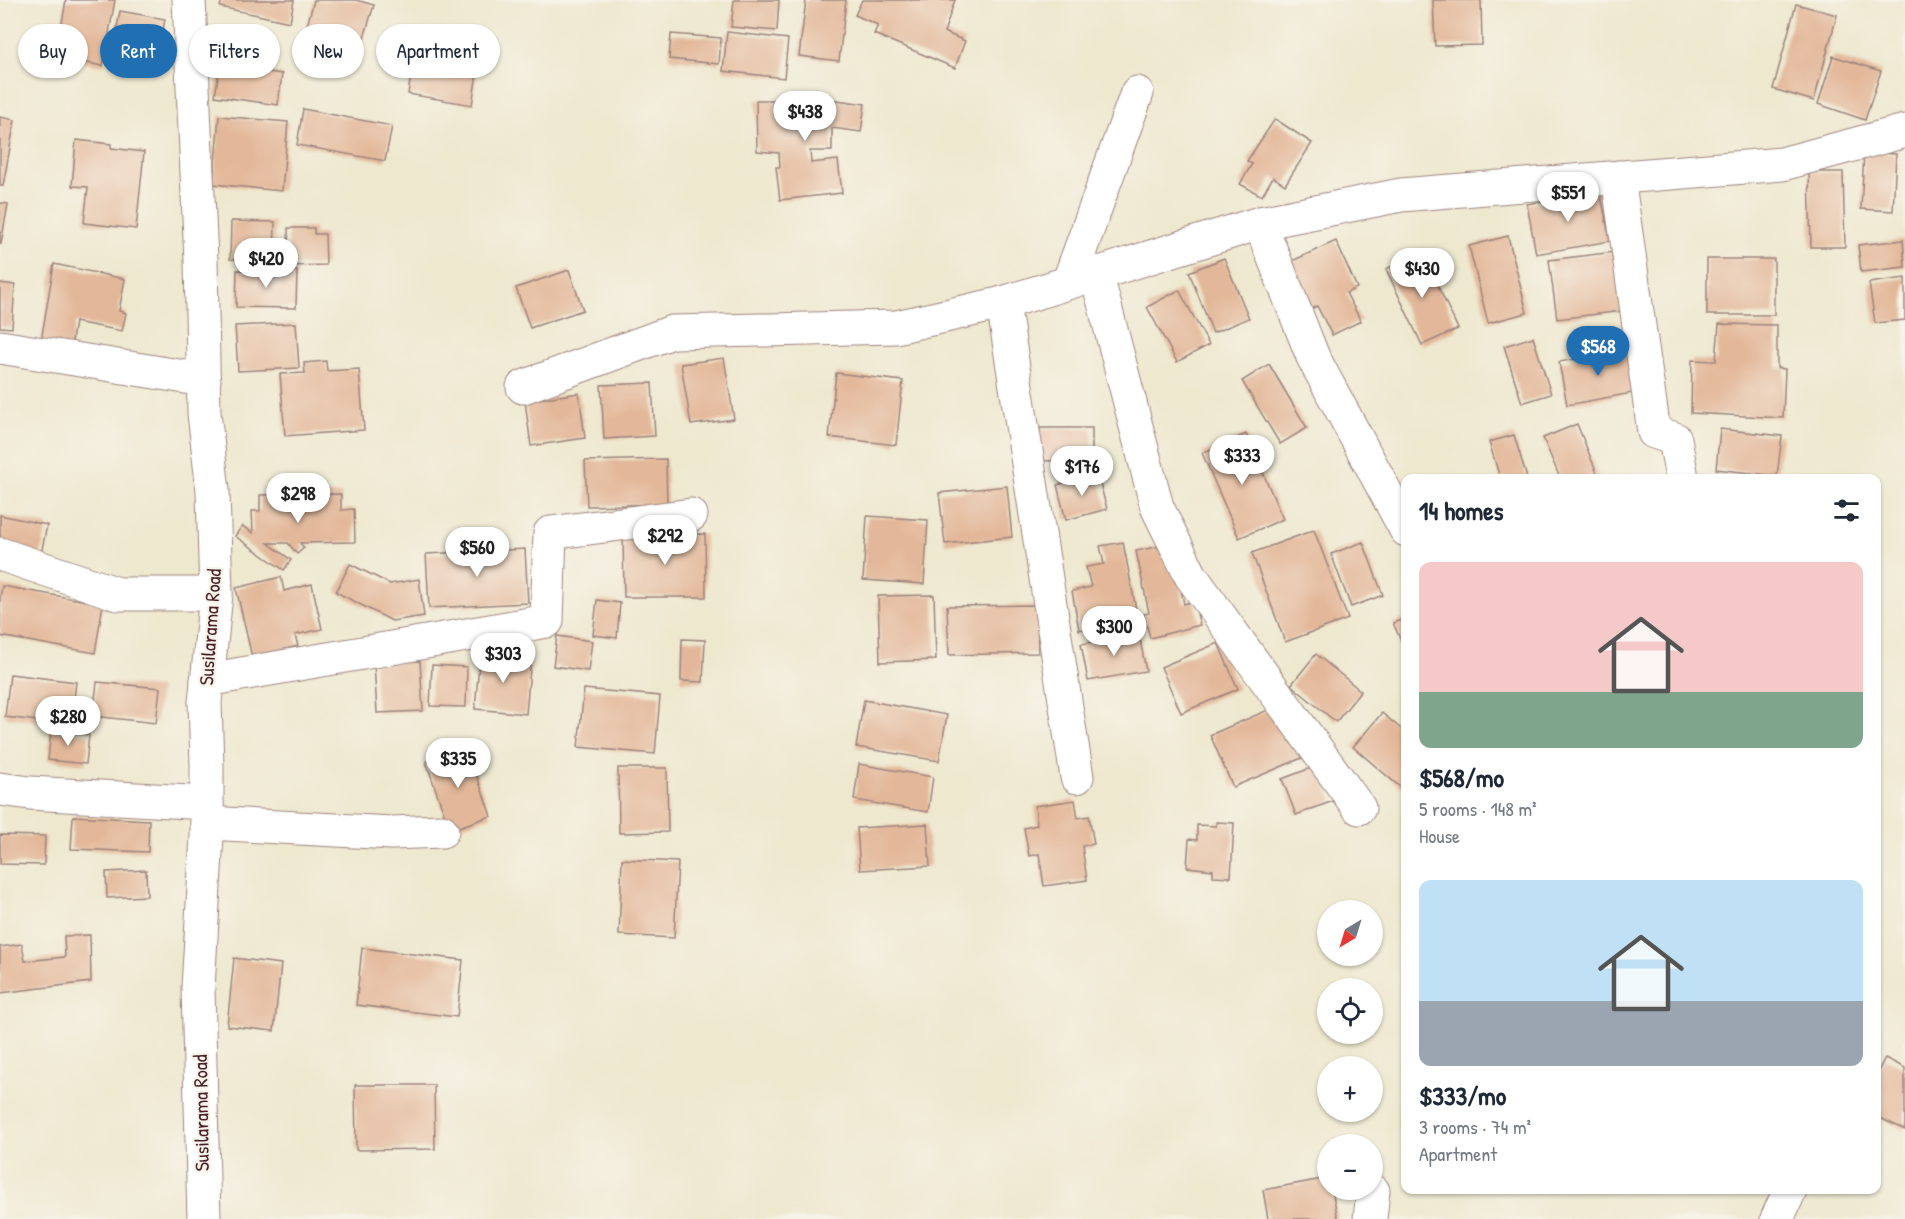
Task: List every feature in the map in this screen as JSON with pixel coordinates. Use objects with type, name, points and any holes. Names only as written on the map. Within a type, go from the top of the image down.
[{"type":"street","name":"Susilarama Road","points":[[189,0],[201,260],[204,413],[213,491],[216,594],[205,702],[207,813],[198,988],[204,1219]]},
{"type":"street","points":[[1137,93],[1083,277],[1157,507],[1191,576],[1359,808]]},
{"type":"street","points":[[523,387],[672,332],[896,327],[1003,303],[1260,223],[1401,195],[1782,165],[1905,130]]},
{"type":"street","points":[[1618,177],[1654,432],[1675,439],[1681,474]]},
{"type":"street","points":[[1260,223],[1313,357],[1401,521]]},
{"type":"street","points":[[1003,303],[1077,777]]},
{"type":"street","points":[[0,347],[204,380]]},
{"type":"street","points":[[207,680],[548,621],[550,533],[691,515]]},
{"type":"street","points":[[0,554],[118,594],[216,594]]},
{"type":"street","points":[[0,789],[392,833],[442,831]]},
{"type":"street","points":[[1777,1219],[1788,1194]]},
{"type":"building","points":[[66,0],[115,0],[111,24],[100,24],[100,65],[88,63],[88,24],[62,24]]},
{"type":"building","points":[[222,0],[294,0],[290,22],[220,7]]},
{"type":"building","points":[[314,0],[356,0],[374,5],[364,38],[364,24],[307,24]]},
{"type":"building","points":[[734,0],[779,0],[777,31],[731,27]]},
{"type":"building","points":[[806,0],[846,0],[839,61],[799,56]]},
{"type":"building","points":[[862,0],[955,0],[944,32],[965,41],[955,68],[874,34],[878,25],[855,15]]},
{"type":"building","points":[[1433,0],[1481,0],[1482,45],[1435,46]]},
{"type":"building","points":[[1796,4],[1837,15],[1814,101],[1773,89]]},
{"type":"building","points":[[120,11],[165,19],[164,24],[118,24]]},
{"type":"building","points":[[727,32],[788,39],[784,78],[723,71]]},
{"type":"building","points":[[671,34],[721,38],[719,64],[669,59]]},
{"type":"building","points":[[1833,56],[1881,71],[1865,120],[1818,104]]},
{"type":"building","points":[[280,74],[282,74],[278,105],[215,96],[218,78],[280,78]]},
{"type":"building","points":[[411,78],[476,78],[472,105],[408,94]]},
{"type":"building","points":[[822,98],[865,104],[861,132],[832,128],[832,151],[810,151],[811,163],[838,160],[842,193],[780,200],[776,167],[780,167],[779,153],[757,151],[756,100],[822,100]]},
{"type":"building","points":[[303,109],[392,126],[385,161],[297,145]]},
{"type":"building","points":[[219,116],[288,122],[282,191],[213,184]]},
{"type":"building","points":[[0,117],[15,120],[3,186],[0,186]]},
{"type":"building","points":[[1275,119],[1312,143],[1285,185],[1273,177],[1262,196],[1240,184],[1252,164],[1247,161]]},
{"type":"building","points":[[76,140],[111,144],[111,148],[144,152],[136,229],[84,223],[88,187],[72,186]]},
{"type":"building","points":[[1864,152],[1896,154],[1893,211],[1861,209]]},
{"type":"building","points":[[1809,172],[1843,172],[1845,247],[1811,247]]},
{"type":"building","points":[[1600,191],[1610,241],[1536,254],[1527,204]]},
{"type":"building","points":[[0,203],[8,204],[1,244],[0,244]]},
{"type":"building","points":[[231,221],[275,222],[274,261],[230,259]]},
{"type":"building","points":[[288,228],[314,228],[314,234],[325,234],[326,265],[289,266]]},
{"type":"building","points":[[1508,236],[1527,313],[1488,323],[1469,246]]},
{"type":"building","points":[[1903,240],[1905,267],[1861,272],[1858,245]]},
{"type":"building","points":[[1336,241],[1357,288],[1346,293],[1361,321],[1332,335],[1317,306],[1305,312],[1283,265]]},
{"type":"building","points":[[1422,252],[1458,329],[1422,345],[1386,269]]},
{"type":"building","points":[[1614,252],[1622,311],[1557,319],[1549,260]]},
{"type":"building","points":[[1224,258],[1249,318],[1213,333],[1189,272]]},
{"type":"building","points":[[1707,259],[1774,259],[1774,315],[1707,315]]},
{"type":"building","points":[[54,264],[125,279],[119,311],[126,313],[122,331],[75,322],[71,347],[41,341]]},
{"type":"building","points":[[237,270],[297,271],[296,308],[236,307]]},
{"type":"building","points":[[569,270],[583,310],[530,328],[516,288]]},
{"type":"building","points":[[1905,278],[1905,320],[1875,323],[1869,283]]},
{"type":"building","points":[[0,283],[15,285],[12,328],[0,327]]},
{"type":"building","points":[[1179,290],[1209,345],[1177,362],[1147,307]]},
{"type":"building","points":[[296,323],[299,368],[238,371],[235,326]]},
{"type":"building","points":[[1719,324],[1777,325],[1777,368],[1785,369],[1783,418],[1691,413],[1692,360],[1716,361]]},
{"type":"building","points":[[1533,337],[1551,394],[1522,403],[1504,346]]},
{"type":"building","points":[[1630,349],[1638,392],[1567,405],[1559,362]]},
{"type":"building","points":[[724,358],[734,419],[691,425],[681,364]]},
{"type":"building","points":[[326,361],[327,371],[359,369],[364,430],[285,436],[280,374],[305,373],[304,363]]},
{"type":"building","points":[[1269,364],[1307,428],[1280,444],[1242,381]]},
{"type":"building","points":[[836,373],[903,381],[896,445],[829,437]]},
{"type":"building","points":[[652,383],[655,436],[604,439],[601,385]]},
{"type":"building","points":[[579,393],[585,438],[531,446],[525,401]]},
{"type":"building","points":[[1577,424],[1597,474],[1558,474],[1543,438]]},
{"type":"building","points":[[1040,428],[1092,428],[1092,460],[1040,461]]},
{"type":"building","points":[[1720,429],[1782,436],[1777,474],[1716,469]]},
{"type":"building","points":[[1246,434],[1283,519],[1239,538],[1202,453]]},
{"type":"building","points":[[1514,435],[1526,474],[1499,474],[1489,442]]},
{"type":"building","points":[[666,459],[667,504],[587,506],[585,461]]},
{"type":"building","points":[[1097,473],[1107,509],[1066,520],[1057,485]]},
{"type":"building","points":[[1007,486],[1012,537],[945,544],[939,493]]},
{"type":"building","points":[[341,494],[341,510],[354,509],[355,542],[300,543],[304,548],[297,554],[288,543],[268,543],[291,560],[284,570],[235,536],[242,526],[253,533],[252,511],[260,511],[260,495]]},
{"type":"building","points":[[0,515],[47,525],[41,554],[0,545]]},
{"type":"building","points":[[867,516],[928,520],[924,584],[863,580]]},
{"type":"building","points":[[1314,530],[1348,619],[1285,642],[1252,553]]},
{"type":"building","points":[[705,534],[706,597],[624,597],[623,535]]},
{"type":"building","points":[[1123,542],[1138,620],[1079,630],[1072,591],[1091,587],[1086,567],[1104,564],[1100,546]]},
{"type":"building","points":[[1363,542],[1383,595],[1351,607],[1331,554]]},
{"type":"building","points":[[1171,544],[1184,604],[1194,601],[1200,625],[1150,638],[1144,614],[1149,613],[1136,551]]},
{"type":"building","points":[[525,549],[528,603],[429,608],[426,554]]},
{"type":"building","points":[[350,564],[390,584],[419,579],[424,616],[392,621],[336,592]]},
{"type":"building","points":[[281,577],[284,591],[312,584],[322,629],[295,635],[298,646],[252,657],[236,588]]},
{"type":"building","points":[[2,586],[103,604],[95,653],[0,636]]},
{"type":"building","points":[[934,595],[936,660],[880,662],[878,596]]},
{"type":"building","points":[[597,600],[620,603],[617,638],[593,635]]},
{"type":"building","points":[[1037,605],[1038,653],[949,655],[947,606]]},
{"type":"building","points":[[1401,620],[1401,641],[1393,623]]},
{"type":"building","points":[[1139,634],[1146,671],[1088,681],[1081,644]]},
{"type":"building","points":[[557,636],[592,641],[588,671],[553,666]]},
{"type":"building","points":[[682,639],[705,640],[703,682],[681,681]]},
{"type":"building","points":[[1218,643],[1238,689],[1181,713],[1161,667]]},
{"type":"building","points":[[480,653],[531,658],[526,714],[475,709]]},
{"type":"building","points":[[1316,654],[1361,691],[1336,722],[1291,685]]},
{"type":"building","points":[[420,661],[423,711],[377,713],[374,663]]},
{"type":"building","points":[[432,665],[467,667],[466,707],[430,706]]},
{"type":"building","points":[[10,674],[76,682],[71,725],[5,717]]},
{"type":"building","points":[[97,682],[160,688],[156,723],[93,716]]},
{"type":"building","points":[[584,689],[660,696],[655,754],[578,747]]},
{"type":"building","points":[[864,700],[947,715],[939,761],[856,747]]},
{"type":"building","points":[[1282,704],[1304,757],[1233,787],[1210,735]]},
{"type":"building","points":[[1382,713],[1401,729],[1401,786],[1400,787],[1353,747]]},
{"type":"building","points":[[51,730],[89,735],[86,764],[48,760]]},
{"type":"building","points":[[467,748],[491,816],[450,830],[426,762]]},
{"type":"building","points":[[859,764],[933,777],[928,812],[854,800]]},
{"type":"building","points":[[1319,765],[1333,801],[1296,815],[1282,779]]},
{"type":"building","points":[[618,768],[667,768],[668,832],[619,833]]},
{"type":"building","points":[[1075,800],[1078,818],[1089,816],[1094,844],[1082,846],[1087,880],[1044,886],[1039,854],[1029,856],[1024,828],[1037,825],[1035,806]]},
{"type":"building","points":[[73,816],[149,820],[148,852],[71,849]]},
{"type":"building","points":[[1216,822],[1234,823],[1231,877],[1213,876],[1213,870],[1187,867],[1189,839],[1197,840],[1197,825],[1216,826]]},
{"type":"building","points":[[927,824],[930,866],[860,870],[857,828]]},
{"type":"building","points":[[0,835],[45,836],[44,865],[0,864]]},
{"type":"building","points":[[622,859],[678,862],[674,938],[619,935]]},
{"type":"building","points":[[146,870],[147,896],[107,898],[106,872]]},
{"type":"building","points":[[90,935],[91,982],[0,993],[0,947],[22,944],[25,961],[65,957],[64,936]]},
{"type":"building","points":[[362,948],[463,960],[457,1017],[356,1005]]},
{"type":"building","points":[[234,958],[281,964],[274,1031],[227,1026]]},
{"type":"building","points":[[1885,1058],[1905,1068],[1905,1130],[1881,1118],[1881,1066]]},
{"type":"building","points":[[355,1085],[434,1085],[435,1149],[356,1150]]},
{"type":"building","points":[[1317,1180],[1317,1200],[1334,1200],[1338,1219],[1268,1219],[1263,1190]]}]
